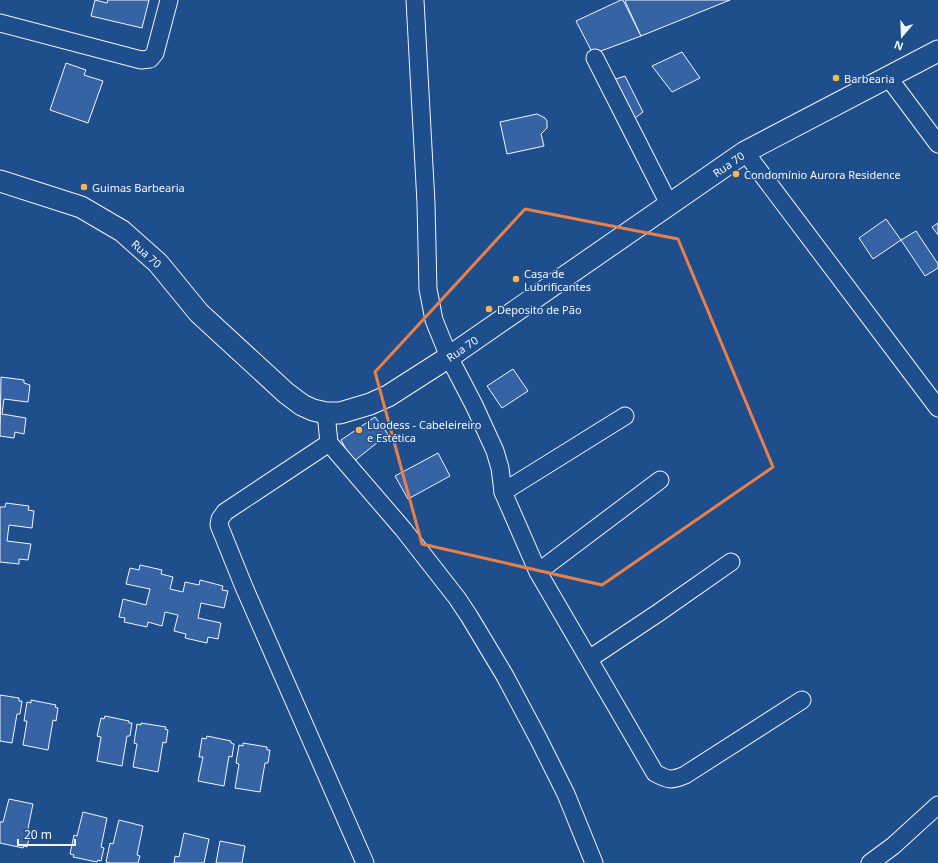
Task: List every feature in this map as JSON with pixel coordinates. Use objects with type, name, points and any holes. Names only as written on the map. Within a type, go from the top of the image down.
[{"type":"street","points":[[0,23],[141,60],[150,59],[155,53],[169,0]]},
{"type":"street","points":[[415,0],[426,203],[428,289],[434,320],[449,357],[474,405],[495,451],[500,468],[503,492],[538,572],[655,773],[665,778],[674,780],[685,775],[802,700]]},
{"type":"street","name":"Rua 70","points":[[0,181],[81,207],[122,231],[158,263],[199,313],[286,393],[302,405],[313,410],[326,413],[340,413],[370,404],[388,396],[449,357],[745,152],[938,51]]},
{"type":"street","points":[[595,58],[669,204]]},
{"type":"street","points":[[888,77],[938,144]]},
{"type":"street","points":[[745,152],[938,408]]},
{"type":"street","points":[[326,413],[329,443],[403,529],[458,598],[505,676],[566,794],[594,863]]},
{"type":"street","points":[[503,492],[625,416]]},
{"type":"street","points":[[329,443],[225,512],[220,519],[219,525],[244,587],[365,863]]},
{"type":"street","points":[[538,572],[660,480]]},
{"type":"street","points":[[589,659],[731,562]]},
{"type":"street","points":[[870,863],[893,846],[938,805]]},
{"type":"highlighted area","points":[[525,209],[678,239],[773,467],[602,585],[422,544],[375,372]]},
{"type":"building","points":[[95,0],[107,3],[108,0],[149,0],[142,28],[91,16]]},
{"type":"building","points":[[623,0],[641,36],[593,54],[576,21]]},
{"type":"building","points":[[730,0],[641,36],[625,1]]},
{"type":"building","points":[[682,52],[700,78],[672,92],[652,66]]},
{"type":"building","points":[[66,63],[86,70],[84,75],[103,81],[88,123],[50,110]]},
{"type":"building","points":[[625,76],[643,112],[631,121],[610,81]]},
{"type":"building","points":[[537,114],[545,118],[547,121],[547,128],[541,134],[544,146],[507,154],[500,122]]},
{"type":"building","points":[[886,219],[901,240],[873,259],[859,238]]},
{"type":"building","points":[[938,223],[938,235],[932,227]]},
{"type":"building","points":[[916,231],[938,264],[938,268],[925,276],[901,240]]},
{"type":"building","points":[[513,369],[528,391],[502,408],[487,386]]},
{"type":"building","points":[[1,377],[24,380],[24,383],[30,385],[28,402],[4,399],[2,414],[26,418],[24,434],[15,432],[14,438],[0,436]]},
{"type":"building","points":[[375,417],[388,434],[353,462],[341,440]]},
{"type":"building","points":[[438,453],[450,476],[408,499],[395,476]]},
{"type":"building","points":[[6,503],[29,506],[28,510],[34,511],[32,528],[9,525],[7,541],[31,544],[28,560],[19,559],[19,564],[0,562],[0,507],[5,507]]},
{"type":"building","points":[[140,565],[162,570],[161,574],[173,577],[170,589],[183,592],[185,582],[199,585],[200,580],[223,586],[222,590],[228,591],[224,608],[201,603],[198,618],[221,623],[218,639],[208,637],[207,643],[185,638],[186,634],[174,631],[178,615],[165,612],[162,626],[148,622],[147,627],[124,622],[125,618],[119,617],[123,599],[146,605],[150,589],[126,584],[130,568],[139,570]]},
{"type":"building","points":[[0,695],[19,698],[19,701],[22,701],[20,714],[17,714],[12,743],[0,741]]},
{"type":"building","points":[[31,700],[56,705],[55,707],[58,708],[56,721],[53,720],[48,750],[23,745],[27,721],[24,721],[27,702],[31,703]]},
{"type":"building","points":[[105,716],[132,723],[130,736],[127,736],[122,766],[97,761],[101,737],[97,736],[101,718],[104,719]]},
{"type":"building","points":[[141,723],[166,727],[165,729],[168,730],[166,743],[163,742],[158,772],[133,767],[137,744],[134,743],[137,724],[141,725]]},
{"type":"building","points":[[207,736],[231,741],[231,743],[234,744],[232,757],[229,756],[224,786],[198,781],[203,757],[199,757],[202,738],[206,739]]},
{"type":"building","points":[[243,743],[267,747],[267,750],[270,750],[268,763],[265,763],[260,792],[235,788],[239,764],[236,763],[239,745],[243,746]]},
{"type":"building","points":[[9,799],[33,804],[27,833],[30,834],[27,847],[24,846],[23,848],[0,843],[0,822],[3,822]]},
{"type":"building","points":[[83,812],[107,818],[101,847],[104,848],[101,861],[98,860],[97,862],[73,857],[74,855],[70,854],[74,835],[77,836]]},
{"type":"building","points":[[119,820],[143,826],[137,855],[140,856],[138,863],[106,862],[110,843],[113,844]]},
{"type":"building","points":[[184,833],[209,839],[204,863],[174,863],[175,856],[179,857]]},
{"type":"building","points":[[220,841],[245,846],[242,863],[216,863]]},
{"type":"place","name":"Barbearia","points":[[836,78]]},
{"type":"place","name":"Condomínio Aurora Residence","points":[[736,174]]},
{"type":"place","name":"Guimas Barbearia","points":[[84,187]]},
{"type":"place","name":"Casa de Lubrificantes","points":[[516,279]]},
{"type":"place","name":"Deposito de Pão","points":[[489,309]]},
{"type":"place","name":"Luodess - Cabeleireiro e Estética","points":[[359,430]]}]
